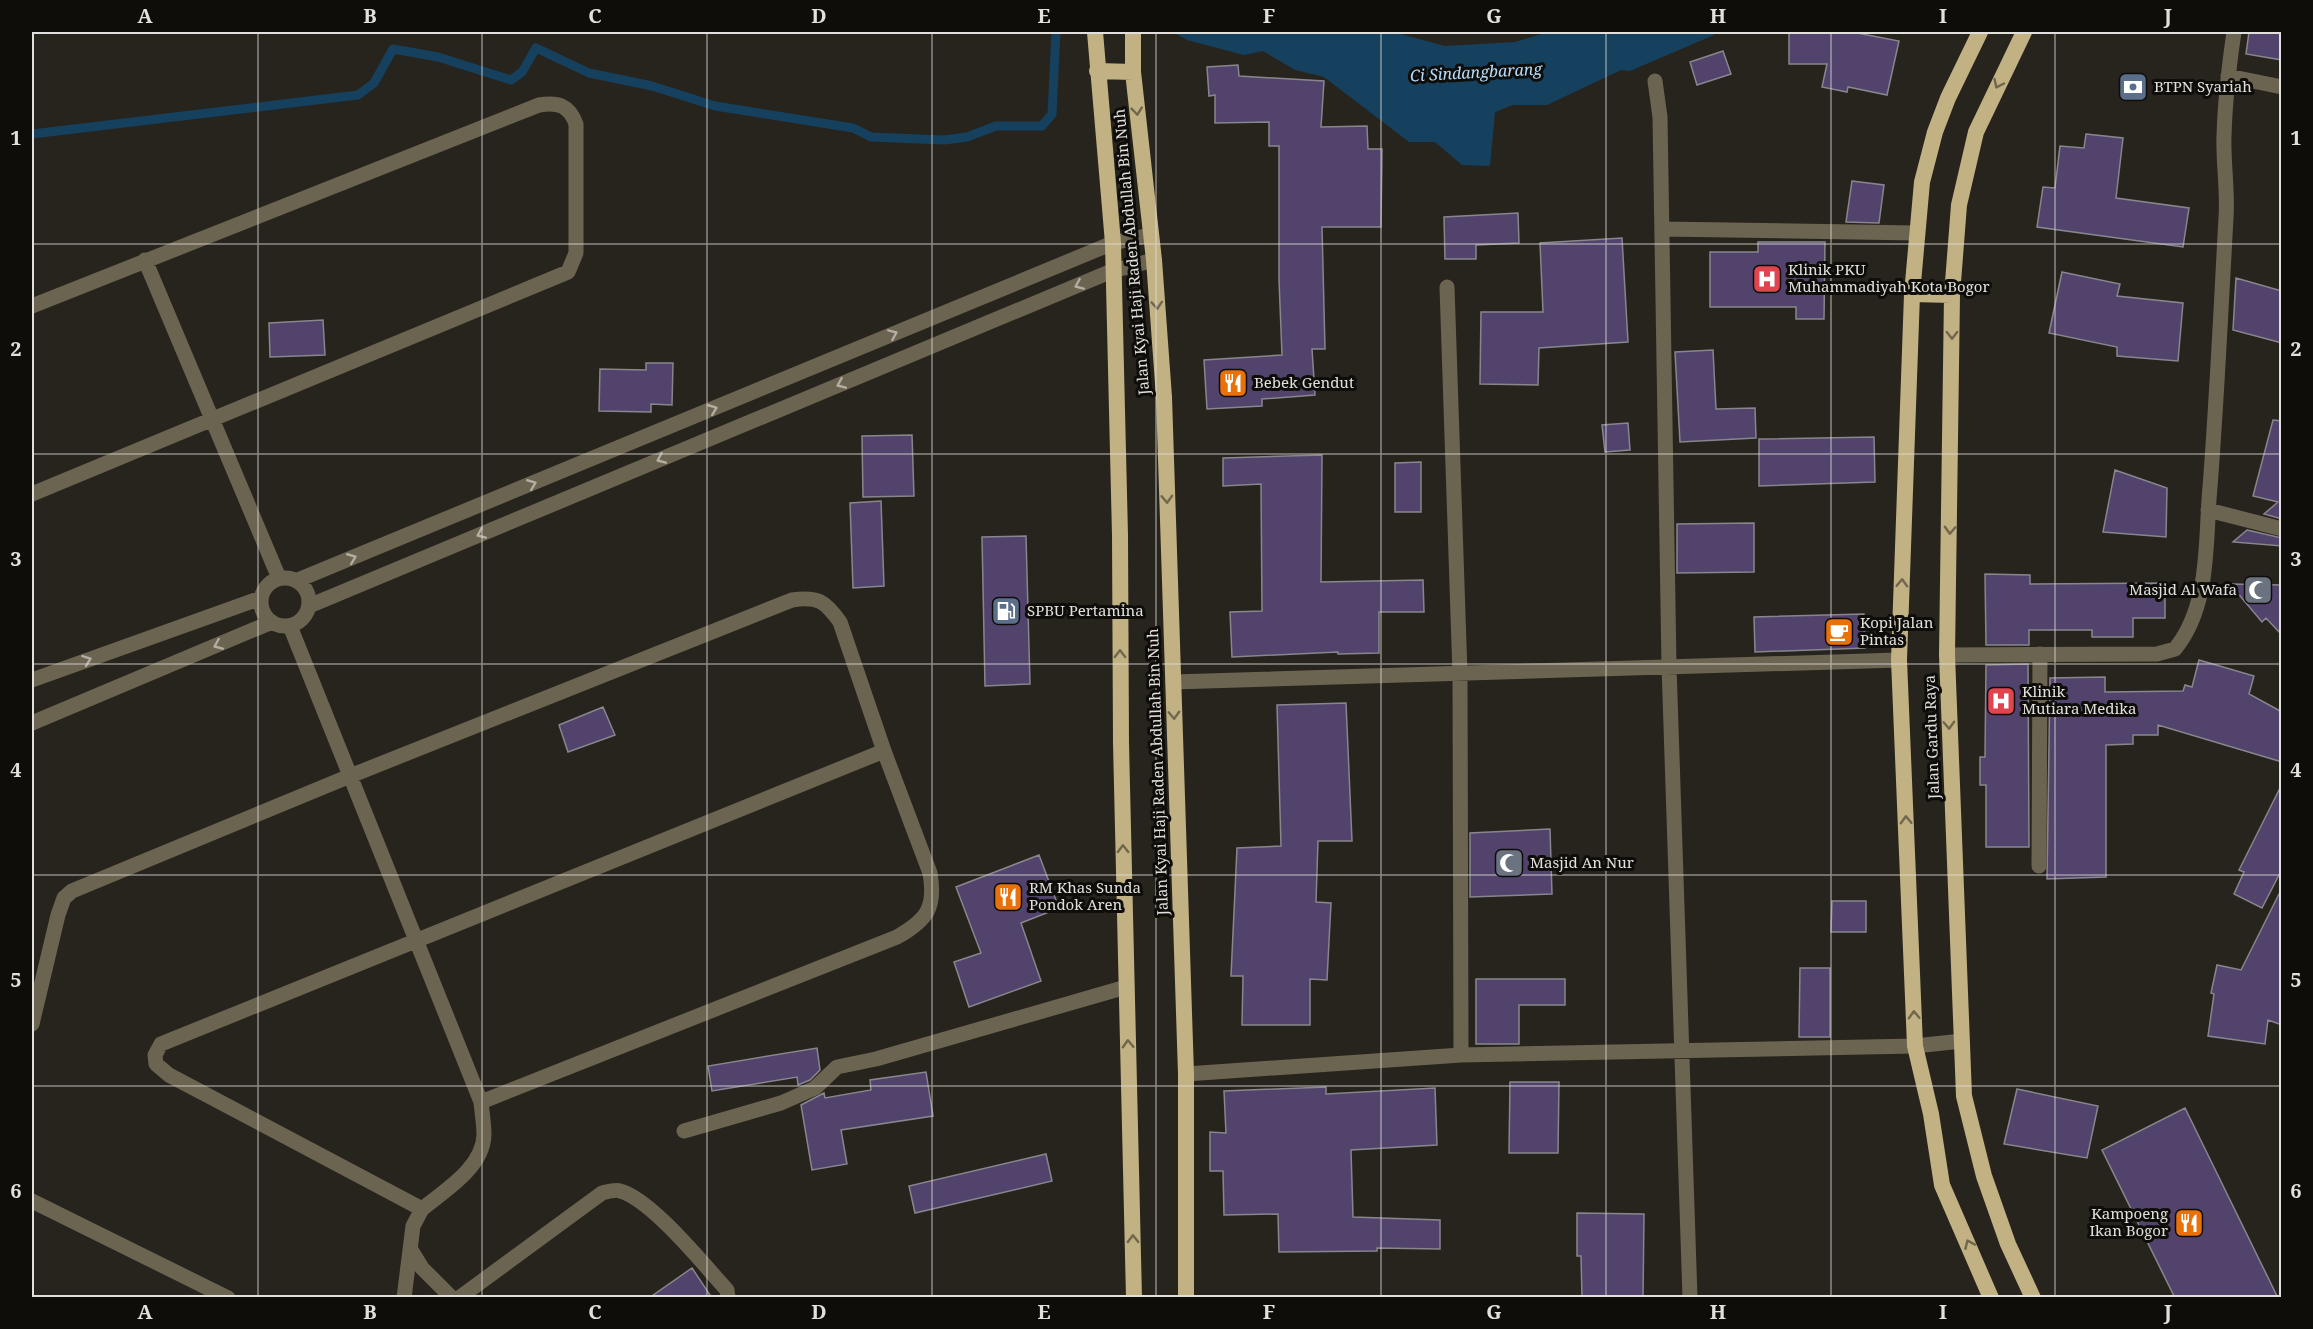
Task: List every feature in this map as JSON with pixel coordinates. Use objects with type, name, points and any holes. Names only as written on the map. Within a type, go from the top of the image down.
[{"type":"highway","name":"Jalan Kyai Haji Raden Abdullah Bin Nuh","points":[[1095,32],[1113,243],[1120,535],[1120,710],[1134,1298]]},
{"type":"highway","name":"Jalan Kyai Haji Raden Abdullah Bin Nuh","points":[[1133,32],[1133,72],[1154,260],[1164,397],[1186,1074],[1186,1298]]},
{"type":"highway","name":"Jalan Gardu Raya","points":[[1980,32],[1948,98],[1935,132],[1922,182],[1912,294],[1899,660],[1915,1046],[1931,1114],[1942,1185],[1991,1298]]},
{"type":"highway","name":"Jalan Gardu Raya","points":[[2024,32],[1976,132],[1959,205],[1952,295],[1947,655],[1964,1096],[1984,1176],[2008,1244],[2033,1298]]},
{"type":"highway","points":[[1097,71],[1133,72]]},
{"type":"highway","points":[[1912,294],[1952,295]]},
{"type":"street","points":[[1947,655],[2157,654],[2175,649],[2189,627],[2208,548],[2208,510],[2216,411],[2226,218],[2223,138],[2234,32]]},
{"type":"street","points":[[2228,76],[2282,87]]},
{"type":"street","points":[[1655,81],[1660,117],[1669,666],[1690,1298]]},
{"type":"street","points":[[32,306],[539,105],[554,102],[566,107],[572,113],[576,124],[576,253],[568,272],[32,494]]},
{"type":"street","points":[[1662,229],[1917,233]]},
{"type":"street","points":[[272,622],[261,607],[261,598],[264,588],[279,578],[298,580],[1113,243],[1150,235]]},
{"type":"street","points":[[145,260],[279,578]]},
{"type":"street","points":[[309,606],[1112,271],[1154,260]]},
{"type":"street","points":[[1448,287],[1460,674],[1461,1055]]},
{"type":"street","points":[[2208,510],[2282,529]]},
{"type":"street","points":[[32,723],[272,622],[290,626],[299,622],[309,606],[309,596],[298,580]]},
{"type":"street","points":[[32,1024],[58,915],[64,898],[72,891],[350,776],[792,600],[810,597],[827,605],[840,622],[884,751],[930,873],[934,894],[929,912],[914,927],[897,937],[481,1102]]},
{"type":"street","points":[[32,680],[261,598]]},
{"type":"street","points":[[290,626],[481,1102],[484,1137],[479,1153],[463,1176],[422,1209],[413,1226],[404,1298]]},
{"type":"street","points":[[2039,866],[2040,654]]},
{"type":"street","points":[[1173,682],[1899,660]]},
{"type":"street","points":[[422,1209],[169,1075],[156,1064],[155,1055],[161,1044],[884,751]]},
{"type":"street","points":[[684,1131],[781,1103],[815,1088],[837,1066],[876,1059],[1126,987]]},
{"type":"street","points":[[1186,1074],[1461,1055],[1915,1046],[1962,1041]]},
{"type":"street","points":[[459,1298],[602,1193],[619,1190],[639,1201],[658,1217],[727,1290],[728,1298]]},
{"type":"street","points":[[32,1201],[228,1298]]},
{"type":"street","points":[[411,1250],[422,1268],[452,1298]]},
{"type":"water","name":"Ci Sindangbarang","points":[[1173,32],[1393,32],[1445,46],[1515,42],[1548,32],[1713,32],[1714,35],[1630,71],[1621,70],[1547,105],[1513,105],[1495,112],[1490,166],[1462,165],[1435,142],[1409,142],[1324,77],[1295,70],[1263,51],[1244,55],[1187,40]]},
{"type":"building","points":[[1789,32],[1852,32],[1899,41],[1887,95],[1848,87],[1847,92],[1822,87],[1827,64],[1789,64]]},
{"type":"building","points":[[2249,32],[2282,32],[2282,60],[2246,54]]},
{"type":"building","points":[[1723,51],[1731,74],[1697,85],[1690,62]]},
{"type":"building","points":[[1238,65],[1239,76],[1324,81],[1321,127],[1367,126],[1368,149],[1382,149],[1381,227],[1322,227],[1325,349],[1312,349],[1315,395],[1262,399],[1262,406],[1207,409],[1204,360],[1282,355],[1279,280],[1279,146],[1269,146],[1269,122],[1215,123],[1215,95],[1209,96],[1207,67]]},
{"type":"building","points":[[2086,134],[2123,138],[2116,198],[2189,208],[2183,247],[2037,227],[2043,187],[2055,188],[2060,146],[2084,148]]},
{"type":"building","points":[[1852,181],[1884,185],[1879,223],[1846,222]]},
{"type":"building","points":[[1518,213],[1519,243],[1476,245],[1476,259],[1445,259],[1444,217]]},
{"type":"building","points":[[1622,238],[1628,342],[1539,348],[1538,385],[1480,384],[1481,312],[1543,312],[1540,243]]},
{"type":"building","name":"Klinik PKU Muhammadiyah Kota Bogor","points":[[1758,242],[1825,242],[1824,319],[1796,319],[1796,307],[1710,307],[1710,252],[1758,252]]},
{"type":"building","points":[[2062,272],[2120,284],[2117,296],[2183,303],[2178,361],[2117,356],[2117,347],[2049,333]]},
{"type":"building","points":[[2236,278],[2282,291],[2282,343],[2233,330]]},
{"type":"building","points":[[323,320],[325,355],[270,357],[269,323]]},
{"type":"building","points":[[1713,350],[1716,409],[1755,408],[1756,438],[1680,442],[1675,352]]},
{"type":"building","points":[[646,363],[673,363],[672,405],[651,404],[651,412],[599,411],[600,369],[646,370]]},
{"type":"building","points":[[2273,420],[2282,421],[2282,519],[2264,514],[2278,502],[2253,496]]},
{"type":"building","points":[[1628,423],[1630,450],[1605,452],[1602,425]]},
{"type":"building","points":[[912,435],[914,496],[863,497],[862,436]]},
{"type":"building","points":[[1874,437],[1875,482],[1759,486],[1759,439]]},
{"type":"building","points":[[1322,455],[1321,582],[1423,580],[1424,612],[1379,612],[1379,653],[1338,654],[1338,652],[1232,657],[1230,612],[1262,611],[1261,484],[1223,486],[1223,458]]},
{"type":"building","points":[[1421,462],[1421,512],[1395,512],[1395,463]]},
{"type":"building","points":[[2115,470],[2167,488],[2166,537],[2103,532]]},
{"type":"building","points":[[881,501],[884,586],[853,588],[850,503]]},
{"type":"building","points":[[1754,523],[1754,572],[1677,573],[1677,524]]},
{"type":"building","points":[[2247,530],[2282,538],[2282,546],[2233,542]]},
{"type":"building","name":"SPBU Pertamina","points":[[1026,536],[1030,684],[985,686],[982,537]]},
{"type":"building","points":[[1985,574],[2030,575],[2030,584],[2165,583],[2165,618],[2133,618],[2133,637],[2092,637],[2092,630],[2029,630],[2029,645],[1986,645]]},
{"type":"building","points":[[2230,584],[2282,585],[2282,635],[2266,618],[2262,622]]},
{"type":"building","points":[[1864,614],[1865,648],[1755,652],[1754,617]]},
{"type":"building","points":[[2199,660],[2254,676],[2249,694],[2282,712],[2282,762],[2158,725],[2158,735],[2133,735],[2133,744],[2106,745],[2106,877],[2047,879],[2050,678],[2105,677],[2105,692],[2183,691],[2185,685],[2192,687]]},
{"type":"building","points":[[2028,664],[2029,847],[1986,847],[1986,785],[1980,785],[1980,757],[1985,757],[1986,665]]},
{"type":"building","points":[[1346,703],[1352,841],[1318,841],[1316,902],[1331,903],[1327,980],[1310,979],[1310,1025],[1242,1025],[1243,976],[1231,976],[1237,848],[1281,846],[1277,705]]},
{"type":"building","points":[[603,707],[615,735],[568,752],[559,725]]},
{"type":"building","points":[[2282,784],[2282,869],[2262,908],[2234,894],[2244,872],[2239,870]]},
{"type":"building","name":"Masjid An Nur","points":[[1550,829],[1552,894],[1470,897],[1470,833]]},
{"type":"building","points":[[1039,855],[1059,908],[1021,923],[1041,981],[969,1007],[954,962],[981,953],[956,887]]},
{"type":"building","points":[[2282,888],[2282,1025],[2268,1020],[2265,1044],[2208,1036],[2214,994],[2211,993],[2217,965],[2241,970]]},
{"type":"building","points":[[1832,901],[1866,901],[1866,932],[1831,932]]},
{"type":"building","points":[[1800,968],[1830,968],[1830,1037],[1799,1037]]},
{"type":"building","points":[[1476,979],[1565,979],[1565,1005],[1519,1005],[1519,1044],[1476,1044]]},
{"type":"building","points":[[817,1048],[820,1070],[810,1080],[798,1085],[797,1077],[712,1091],[708,1066]]},
{"type":"building","points":[[926,1072],[933,1116],[841,1130],[847,1164],[812,1170],[801,1105],[824,1093],[825,1098],[871,1090],[870,1080]]},
{"type":"building","points":[[1510,1082],[1559,1082],[1558,1153],[1509,1153]]},
{"type":"building","points":[[1326,1087],[1326,1094],[1435,1088],[1437,1145],[1351,1150],[1353,1217],[1440,1220],[1440,1249],[1377,1248],[1377,1251],[1279,1252],[1278,1214],[1224,1215],[1223,1171],[1210,1171],[1210,1132],[1226,1133],[1224,1091]]},
{"type":"building","points":[[2017,1089],[2098,1106],[2087,1158],[2004,1144]]},
{"type":"building","name":"Kampoeng Ikan Bogor","points":[[2185,1108],[2278,1298],[2175,1298],[2102,1150]]},
{"type":"building","points":[[1046,1154],[1052,1181],[915,1213],[909,1186]]},
{"type":"building","points":[[1577,1213],[1644,1214],[1643,1298],[1582,1298],[1581,1256],[1577,1256]]},
{"type":"building","points":[[692,1268],[712,1298],[649,1298]]},
{"type":"waterway","points":[[32,134],[358,95],[374,83],[393,49],[438,57],[511,80],[522,72],[536,48],[589,73],[652,86],[715,106],[853,128],[871,137],[944,140],[967,137],[996,126],[1042,126],[1052,114],[1056,32]]},
{"type":"place","name":"BTPN Syariah","points":[[2133,87]]},
{"type":"place","name":"Klinik PKU Muhammadiyah Kota Bogor","points":[[1767,279]]},
{"type":"place","name":"Bebek Gendut","points":[[1233,383]]},
{"type":"place","name":"Masjid Al Wafa","points":[[2258,590]]},
{"type":"place","name":"SPBU Pertamina","points":[[1006,611]]},
{"type":"place","name":"Kopi Jalan Pintas","points":[[1839,632]]},
{"type":"place","name":"Klinik Mutiara Medika","points":[[2001,701]]},
{"type":"place","name":"Masjid An Nur","points":[[1509,863]]},
{"type":"place","name":"RM Khas Sunda Pondok Aren","points":[[1008,897]]},
{"type":"place","name":"Kampoeng Ikan Bogor","points":[[2189,1223]]}]
